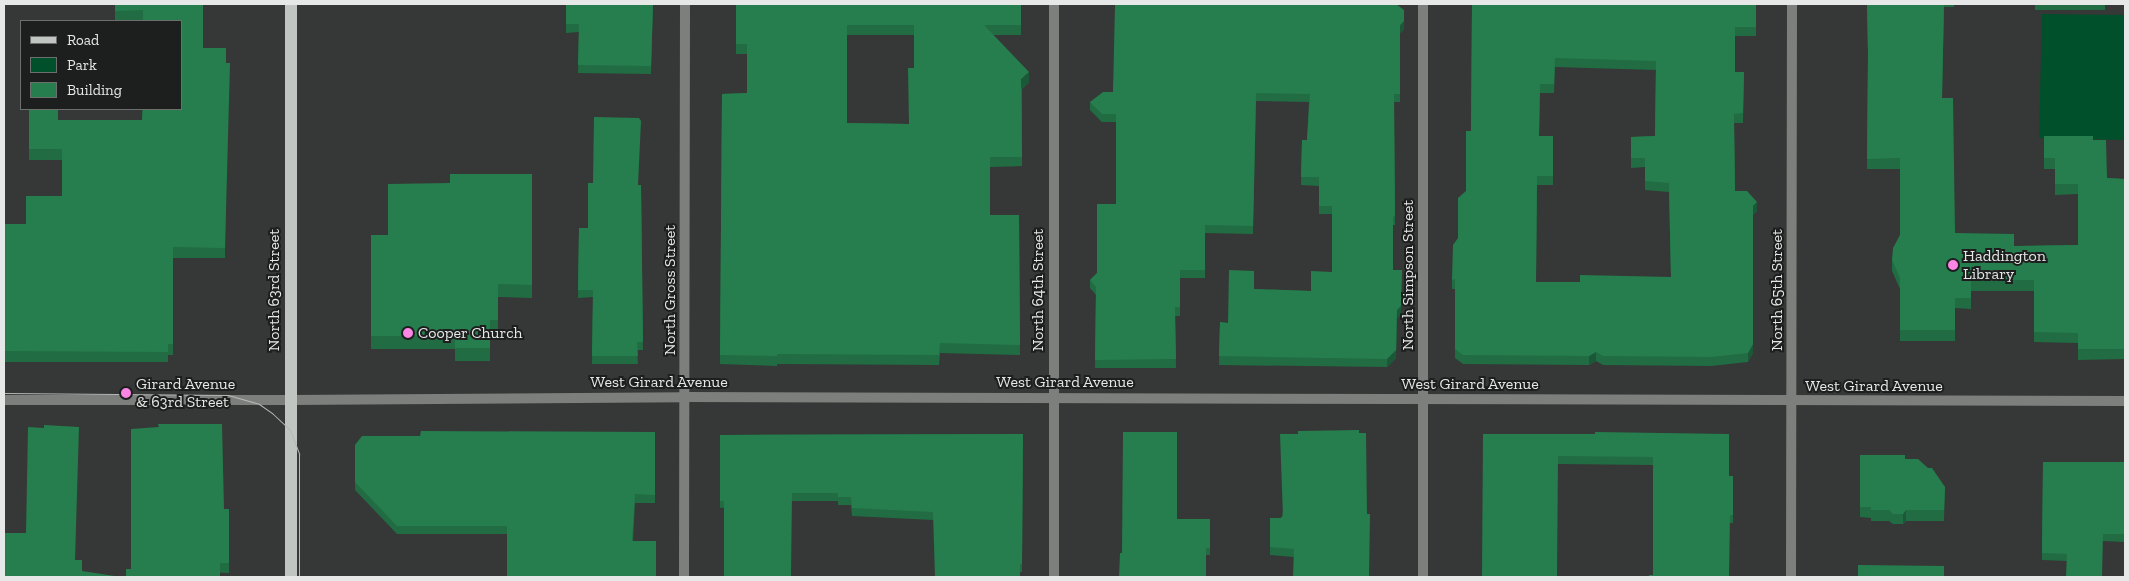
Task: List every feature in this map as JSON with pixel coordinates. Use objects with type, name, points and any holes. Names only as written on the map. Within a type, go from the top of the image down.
[{"type":"main road","name":"North 63rd Street","points":[[291,4],[291,577]]},
{"type":"street","name":"North Gross Street","points":[[684,577],[685,4]]},
{"type":"street","name":"North 64th Street","points":[[1054,4],[1054,577]]},
{"type":"street","name":"North Simpson Street","points":[[1423,4],[1423,577]]},
{"type":"street","name":"North 65th Street","points":[[1791,577],[1792,4]]},
{"type":"street","name":"West Girard Avenue","points":[[4,400],[1053,397],[2125,401]]},
{"type":"green space","points":[[2042,14],[2125,15],[2125,140],[2039,138]]},
{"type":"building","points":[[115,4],[203,4],[203,48],[226,48],[226,63],[230,63],[225,248],[173,247],[173,344],[168,344],[168,352],[4,351],[4,224],[26,224],[26,196],[62,196],[62,149],[29,149],[29,110],[58,110],[58,120],[142,120],[143,110],[182,110],[182,20],[143,20],[143,10],[115,11]]},
{"type":"building","points":[[566,4],[653,4],[651,66],[578,65],[579,24],[566,24]]},
{"type":"building","points":[[736,4],[1021,4],[1021,25],[984,25],[1029,72],[1021,79],[1022,157],[990,157],[990,215],[1019,215],[1020,345],[940,343],[939,355],[720,355],[722,94],[747,93],[747,44],[736,44]],"holes":[[[847,25],[914,25],[914,68],[908,68],[909,124],[847,123]]]},
{"type":"building","points":[[1396,4],[1404,10],[1404,21],[1400,25],[1400,94],[1394,94],[1395,217],[1393,216],[1393,270],[1402,270],[1401,306],[1397,310],[1396,350],[1387,359],[1219,356],[1220,322],[1228,323],[1229,270],[1254,271],[1254,289],[1311,291],[1311,271],[1332,272],[1332,206],[1319,206],[1319,177],[1301,177],[1302,140],[1307,140],[1310,94],[1256,93],[1253,226],[1205,225],[1205,270],[1180,270],[1180,307],[1175,307],[1176,359],[1095,360],[1096,287],[1090,280],[1097,273],[1097,204],[1116,204],[1116,114],[1102,114],[1090,102],[1103,92],[1113,92],[1115,5]]},
{"type":"building","points":[[1472,4],[1756,4],[1756,27],[1735,27],[1735,72],[1744,72],[1743,113],[1734,114],[1735,191],[1747,191],[1757,202],[1753,206],[1753,344],[1748,353],[1711,357],[1603,356],[1596,352],[1589,356],[1463,355],[1455,349],[1455,279],[1452,280],[1453,245],[1458,238],[1458,198],[1466,191],[1466,131],[1471,131]],"holes":[[[1555,58],[1656,61],[1655,136],[1631,137],[1631,158],[1645,158],[1645,181],[1669,183],[1671,277],[1580,275],[1580,282],[1536,282],[1537,176],[1553,176],[1553,136],[1539,136],[1540,84],[1554,84]]]},
{"type":"building","points":[[1867,4],[1944,4],[1942,98],[1953,98],[1955,233],[2014,234],[2014,246],[2078,245],[2078,184],[2055,184],[2055,158],[2044,158],[2044,136],[2093,136],[2093,140],[2106,140],[2107,178],[2125,179],[2125,349],[2078,349],[2078,333],[2034,332],[2034,280],[1971,280],[1971,298],[1955,298],[1955,330],[1900,330],[1900,278],[1892,260],[1893,248],[1900,235],[1900,158],[1867,159]]},
{"type":"building","points":[[594,117],[639,118],[641,121],[638,185],[641,185],[643,342],[637,342],[638,356],[592,356],[593,290],[578,290],[579,228],[588,228],[588,183],[593,183]]},
{"type":"building","points":[[450,174],[532,174],[532,285],[498,284],[498,320],[490,320],[490,348],[455,348],[455,336],[371,336],[371,235],[388,235],[388,184],[450,183]]},
{"type":"building","points":[[158,424],[222,424],[224,509],[229,509],[229,563],[220,563],[220,577],[126,577],[126,569],[131,569],[131,429],[159,427]]},
{"type":"building","points":[[44,425],[79,427],[75,560],[82,560],[82,571],[121,577],[4,577],[4,533],[26,533],[28,427],[44,428]]},
{"type":"building","points":[[1359,430],[1359,433],[1366,433],[1367,514],[1370,514],[1369,577],[1293,577],[1294,549],[1270,547],[1270,518],[1281,518],[1283,516],[1280,434],[1298,434],[1298,431]]},
{"type":"building","points":[[421,431],[655,432],[655,495],[635,494],[632,541],[656,541],[656,577],[507,577],[507,526],[397,526],[355,482],[355,445],[362,436],[420,436]]},
{"type":"building","points":[[1123,432],[1177,432],[1177,519],[1210,519],[1210,548],[1206,548],[1206,577],[1119,577],[1120,553],[1122,553]]},
{"type":"building","points":[[1595,432],[1729,434],[1729,476],[1733,476],[1733,515],[1730,515],[1729,577],[1649,577],[1649,575],[1653,575],[1653,457],[1558,456],[1557,577],[1482,577],[1483,434],[1595,434]]},
{"type":"building","points":[[1023,434],[1022,564],[1020,564],[1020,577],[935,577],[933,512],[852,508],[851,497],[838,497],[838,493],[792,493],[791,577],[724,577],[724,501],[720,501],[720,435]]},
{"type":"building","points":[[1860,455],[1905,455],[1905,459],[1918,459],[1928,468],[1932,468],[1945,487],[1944,510],[1906,510],[1903,514],[1893,514],[1889,510],[1871,510],[1871,507],[1860,507]]},
{"type":"building","points":[[2043,462],[2125,462],[2125,534],[2103,534],[2102,577],[2066,577],[2067,554],[2042,553]]},
{"type":"building","points":[[1858,565],[1944,566],[1944,577],[1858,577]]},
{"type":"tram line","points":[[4,393],[228,395],[259,404],[290,430],[299,454],[299,577]]},
{"type":"place","name":"Haddington Library","points":[[1953,265]]},
{"type":"place","name":"Cooper Church","points":[[408,333]]},
{"type":"place","name":"Girard Avenue & 63rd Street","points":[[126,393]]}]
